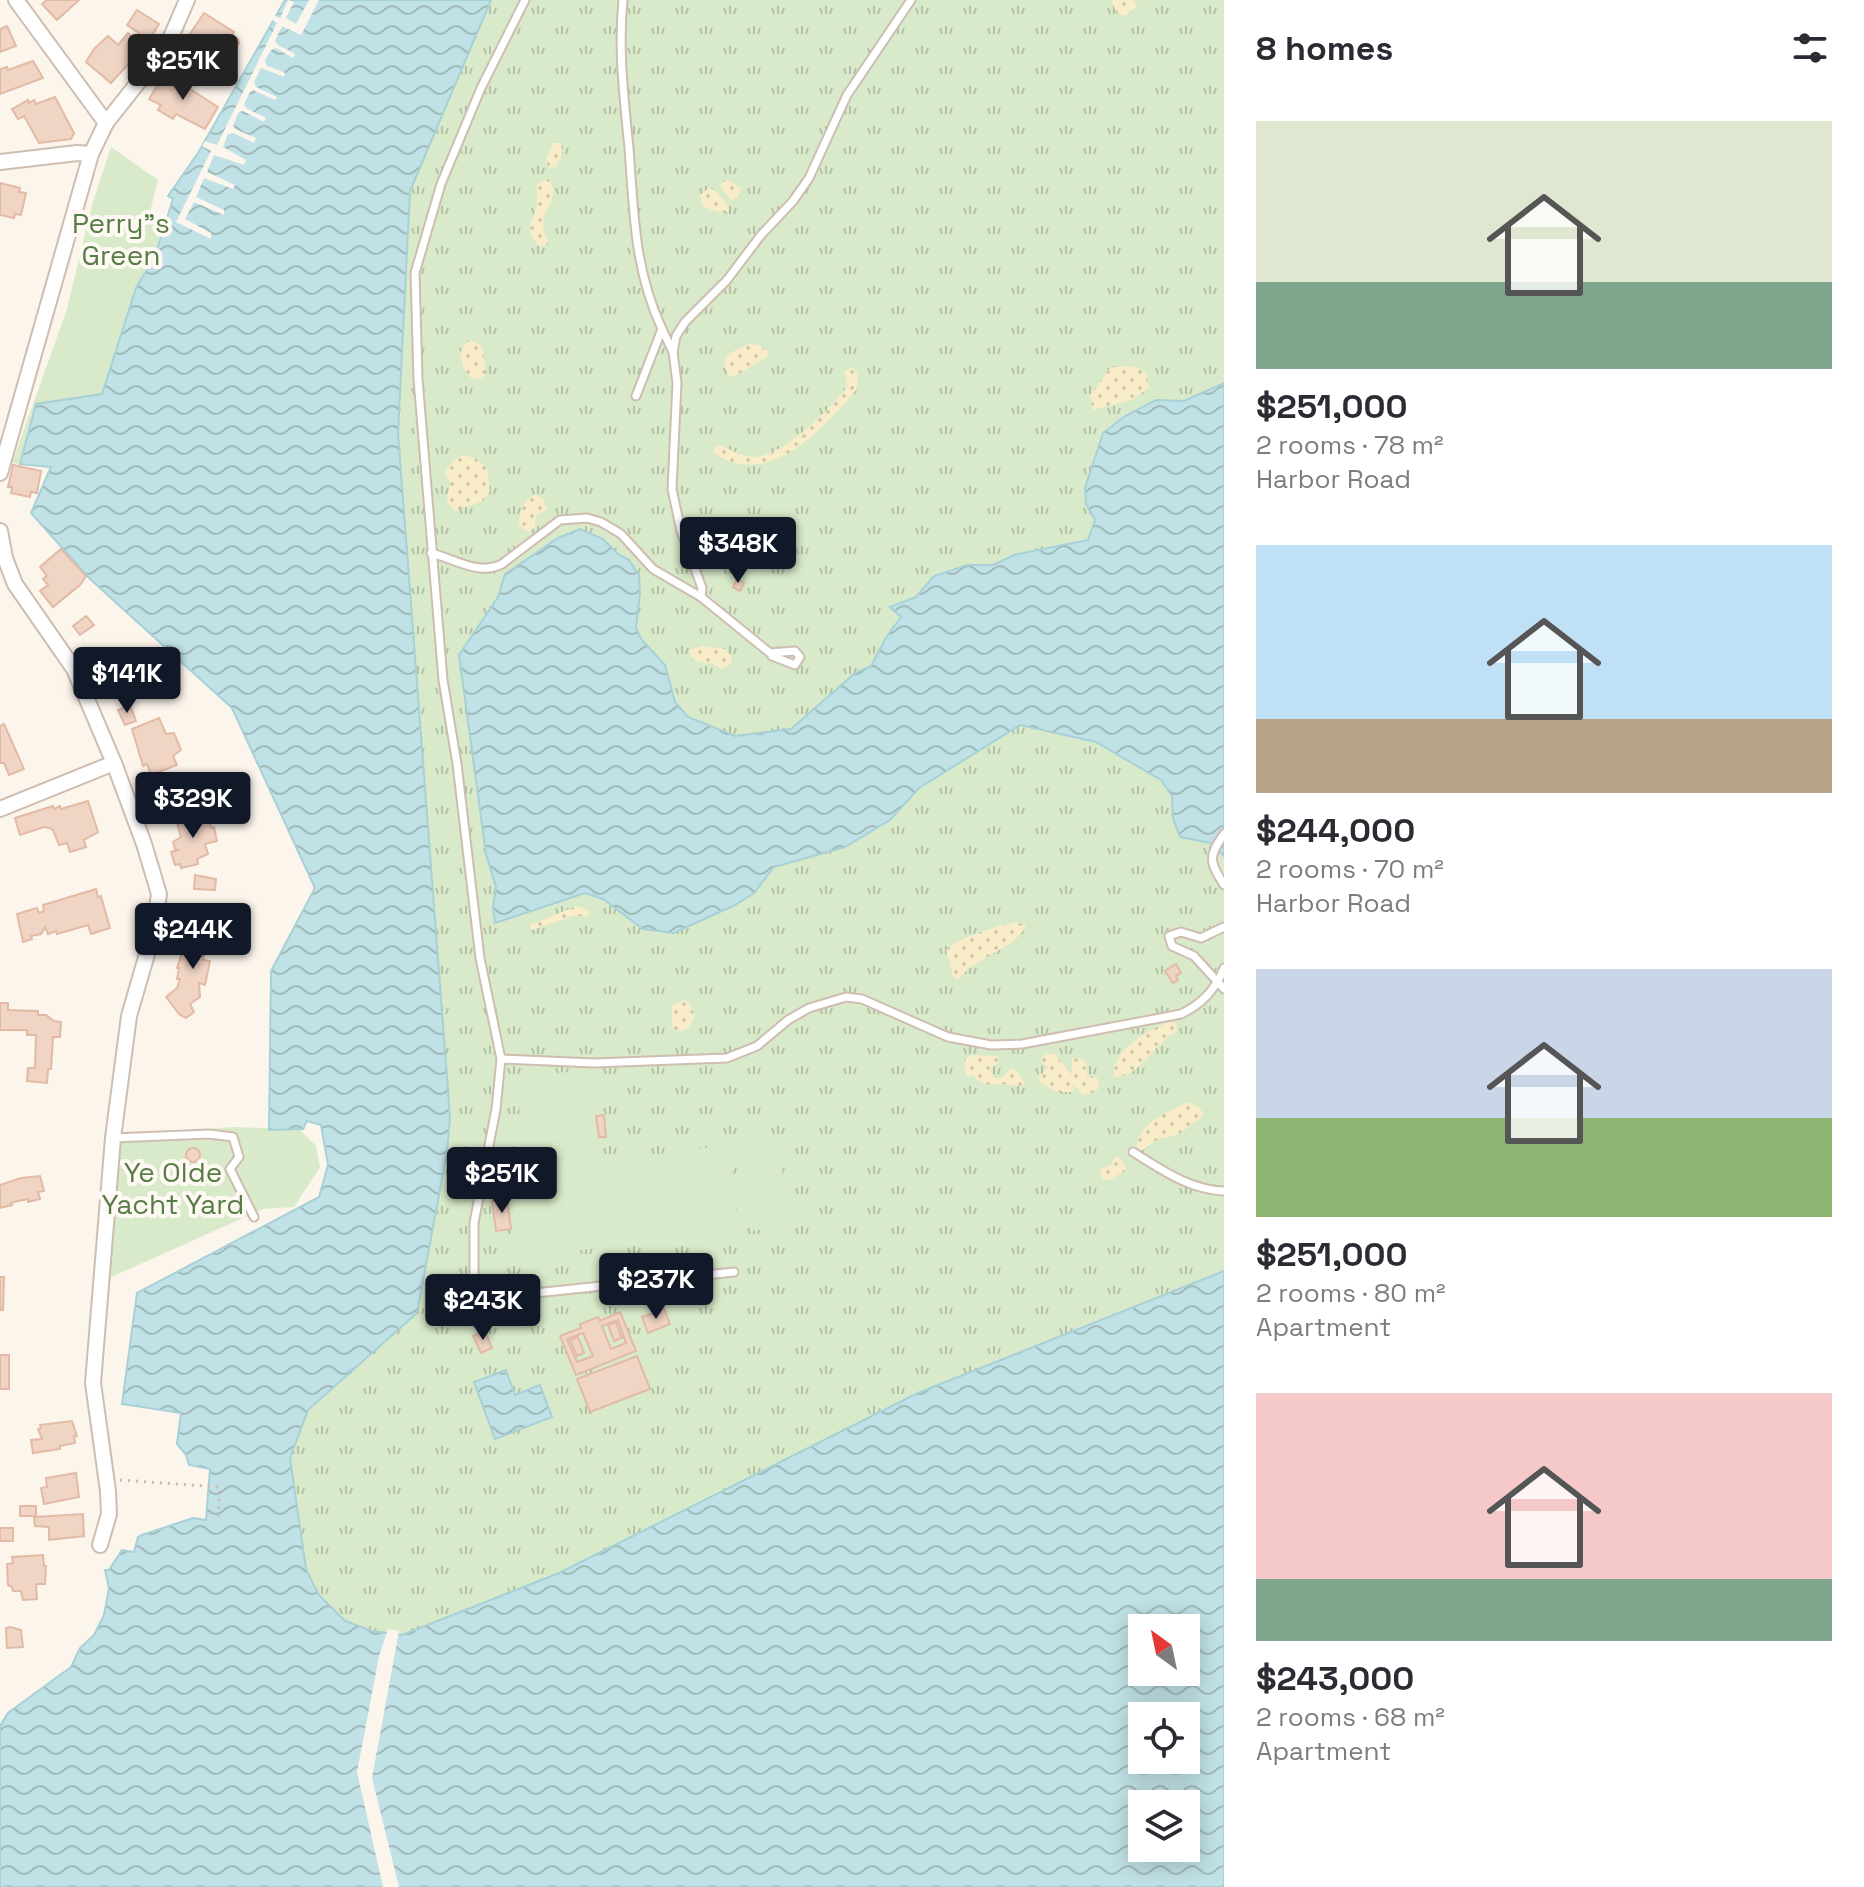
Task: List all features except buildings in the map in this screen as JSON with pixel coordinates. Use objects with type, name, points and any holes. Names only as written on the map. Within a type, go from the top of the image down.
[{"type":"street","points":[[16,0],[106,123]]},
{"type":"street","points":[[0,473],[91,154],[106,123],[167,46],[187,0]]},
{"type":"street","points":[[0,162],[37,156],[91,154]]},
{"type":"street","points":[[0,531],[5,558],[15,584]]},
{"type":"street","points":[[0,570],[15,584],[74,669],[114,763],[159,894],[154,930],[129,1016],[113,1138],[93,1383],[109,1514],[100,1545]]},
{"type":"street","points":[[0,809],[114,763]]},
{"type":"lane","points":[[525,0],[481,88],[441,184],[415,273],[418,379],[443,680],[457,764],[478,944],[501,1059],[496,1109],[474,1223],[474,1282],[484,1291],[507,1296],[734,1272]]},
{"type":"lane","points":[[623,0],[621,66],[639,265],[653,309],[673,352]]},
{"type":"lane","points":[[701,597],[702,588],[681,531],[672,489],[677,383],[673,352],[676,336],[793,201],[809,178],[847,95],[911,0]]},
{"type":"lane","points":[[636,396],[662,329]]},
{"type":"lane","points":[[431,553],[475,568],[492,569],[560,520],[587,518],[601,522],[621,534],[653,569],[701,597],[770,653],[795,651],[800,657],[795,665],[772,656]]},
{"type":"lane","points":[[1224,834],[1212,851],[1212,866],[1224,885]]},
{"type":"lane","points":[[1220,987],[1194,956],[1172,946],[1169,936],[1181,932],[1201,938],[1224,927]]},
{"type":"lane","points":[[1194,956],[1201,938]]},
{"type":"lane","points":[[501,1059],[594,1063],[727,1058],[757,1046],[788,1020],[809,1008],[846,997],[862,999],[948,1037],[991,1045],[1022,1044],[1181,1014],[1220,987],[1224,968]]},
{"type":"lane","points":[[113,1138],[209,1134],[233,1137],[239,1157],[230,1169],[254,1217]]},
{"type":"lane","points":[[1133,1152],[1187,1183],[1206,1190],[1224,1191]]},
{"type":"path","points":[[107,1479],[220,1487],[218,1519]]},
{"type":"green space","points":[[491,0],[1224,0],[1224,1271],[918,1393],[559,1573],[402,1635],[372,1631],[345,1621],[318,1594],[306,1569],[290,1458],[308,1410],[417,1313],[447,1152],[450,1117],[398,433],[410,191]]},
{"type":"green space","name":"Perry\"s Green","points":[[111,147],[158,180],[152,216],[167,221],[155,256],[136,288],[102,394],[36,404],[20,464],[12,463],[67,309],[92,205]]},
{"type":"green space","points":[[591,1069],[600,1153],[525,1161],[516,1078]]},
{"type":"green space","name":"Ye Olde Yacht Yard","points":[[232,1127],[299,1129],[316,1146],[320,1167],[294,1207],[263,1209],[109,1278],[120,1136]]},
{"type":"green space","points":[[779,1141],[789,1226],[751,1231],[741,1146]]},
{"type":"green space","points":[[728,1145],[739,1230],[516,1258],[506,1174]]},
{"type":"sand","points":[[1112,0],[1133,0],[1137,6],[1125,16],[1116,13]]},
{"type":"sand","points":[[553,143],[560,143],[563,151],[557,166],[551,168],[546,159]]},
{"type":"sand","points":[[548,179],[553,196],[543,224],[548,244],[540,246],[530,231],[537,204],[537,184]]},
{"type":"sand","points":[[728,180],[741,188],[738,198],[731,200],[721,187],[722,181]]},
{"type":"sand","points":[[709,188],[722,198],[729,211],[717,212],[703,206],[700,195]]},
{"type":"sand","points":[[468,340],[482,346],[486,374],[481,379],[471,378],[464,369],[460,353]]},
{"type":"sand","points":[[749,344],[768,351],[767,357],[733,377],[729,375],[724,366],[728,354]]},
{"type":"sand","points":[[1136,367],[1145,373],[1150,387],[1132,400],[1093,410],[1090,396],[1110,368]]},
{"type":"sand","points":[[851,368],[858,377],[856,390],[827,422],[793,450],[775,460],[755,464],[735,463],[715,454],[713,450],[719,445],[742,455],[756,457],[793,440],[847,387],[844,372]]},
{"type":"sand","points":[[463,455],[477,459],[487,468],[490,491],[483,501],[454,511],[447,500],[450,482],[445,473],[453,461]]},
{"type":"sand","points":[[535,495],[543,498],[547,509],[536,515],[535,527],[528,532],[519,525],[520,516],[524,503]]},
{"type":"sand","points":[[703,646],[725,649],[732,657],[731,664],[722,669],[693,660],[689,650]]},
{"type":"sand","points":[[577,906],[589,910],[588,916],[573,916],[532,930],[530,928],[530,925]]},
{"type":"sand","points":[[1016,922],[1026,926],[1013,941],[974,965],[958,980],[953,976],[946,950],[970,936]]},
{"type":"sand","points":[[684,1000],[689,1003],[695,1016],[689,1027],[680,1031],[672,1027],[672,1006]]},
{"type":"sand","points":[[1176,1023],[1177,1031],[1134,1070],[1114,1077],[1119,1058],[1133,1042],[1152,1029]]},
{"type":"sand","points":[[1048,1053],[1054,1053],[1072,1075],[1072,1058],[1082,1059],[1087,1065],[1087,1076],[1096,1077],[1099,1081],[1098,1089],[1083,1095],[1073,1084],[1074,1092],[1057,1092],[1039,1082],[1038,1078],[1048,1067],[1041,1059]]},
{"type":"sand","points":[[971,1055],[996,1056],[998,1063],[990,1069],[993,1077],[1001,1078],[1015,1069],[1024,1085],[987,1084],[973,1075],[966,1076],[964,1061]]},
{"type":"sand","points":[[1185,1103],[1197,1106],[1204,1115],[1179,1134],[1158,1139],[1143,1150],[1137,1149],[1141,1133],[1147,1126]]},
{"type":"sand","points":[[1115,1157],[1119,1157],[1126,1168],[1124,1172],[1108,1180],[1102,1179],[1100,1169],[1111,1165]]},
{"type":"water","points":[[285,0],[491,0],[410,191],[398,433],[450,1117],[447,1152],[417,1313],[308,1410],[290,1458],[306,1569],[318,1594],[345,1621],[372,1631],[402,1635],[559,1573],[918,1393],[1224,1271],[1224,1887],[0,1887],[0,1726],[8,1713],[71,1667],[80,1648],[94,1635],[104,1615],[109,1588],[105,1570],[109,1570],[122,1550],[134,1552],[138,1537],[142,1535],[193,1518],[206,1520],[210,1469],[189,1465],[177,1444],[181,1413],[122,1404],[137,1293],[319,1197],[328,1165],[321,1125],[307,1121],[303,1129],[269,1130],[271,971],[315,888],[232,708],[90,579],[31,513],[51,467],[20,464],[36,404],[102,394],[136,288],[155,256],[173,199],[168,196],[198,153]]},
{"type":"water","points":[[1224,383],[1224,856],[1210,843],[1180,837],[1173,818],[1172,796],[1161,780],[1096,742],[1020,725],[919,788],[890,820],[845,847],[774,867],[754,893],[674,933],[643,929],[603,899],[585,893],[495,923],[493,907],[496,887],[486,854],[459,655],[498,597],[505,574],[558,538],[580,529],[603,539],[629,560],[639,575],[636,628],[641,639],[665,665],[675,702],[688,717],[735,736],[791,729],[855,673],[871,666],[901,617],[890,607],[916,597],[934,576],[967,565],[993,565],[1014,555],[1088,540],[1095,520],[1086,504],[1085,488],[1103,433],[1125,416],[1156,400],[1184,401]]},
{"type":"water","points":[[506,1370],[515,1395],[540,1385],[552,1417],[495,1439],[474,1382]]},
{"type":"pier","points":[[288,0],[294,2],[286,18],[296,24],[309,0],[319,0],[301,35],[282,26],[275,41],[295,54],[293,58],[276,48],[265,60],[266,65],[285,73],[284,77],[261,68],[254,82],[256,87],[277,97],[275,100],[253,90],[244,104],[266,118],[264,122],[243,111],[239,112],[233,125],[235,129],[256,138],[254,143],[233,133],[228,134],[223,147],[246,160],[244,165],[214,155],[207,172],[235,185],[233,189],[204,178],[196,197],[224,210],[224,215],[194,202],[185,219],[211,233],[211,239],[176,222],[211,151],[202,146],[205,141],[217,145],[277,23],[271,19],[273,15],[280,18]]},
{"type":"pier","points":[[388,1629],[399,1631],[372,1778],[399,1887],[383,1887],[357,1772],[379,1656]]}]
